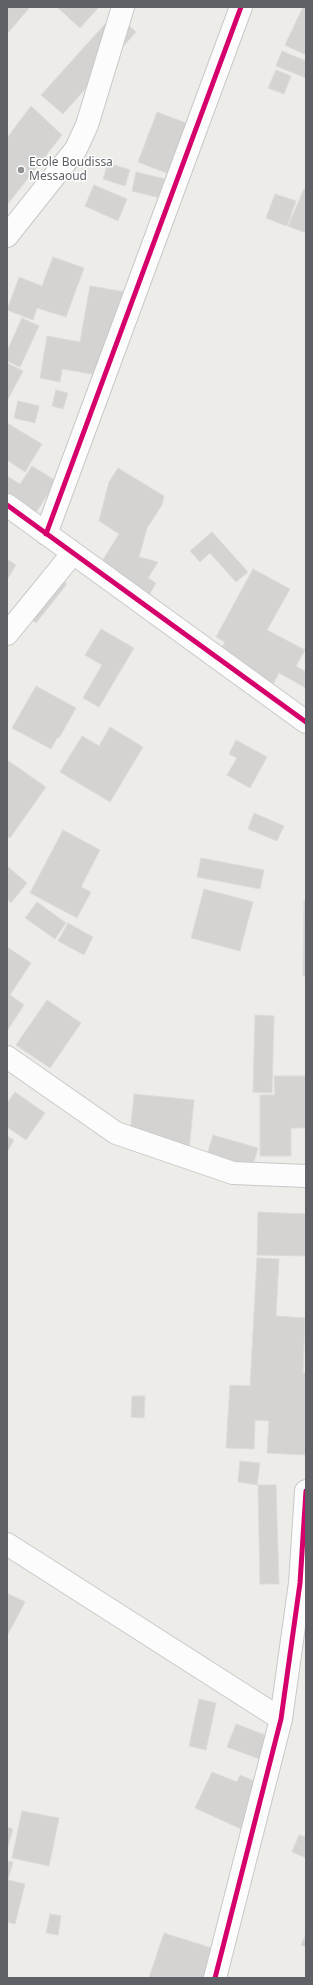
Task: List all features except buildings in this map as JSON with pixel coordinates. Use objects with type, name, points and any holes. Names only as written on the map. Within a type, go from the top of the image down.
[{"type":"street","points":[[7,236],[76,149],[86,125],[123,7]]},
{"type":"street","points":[[46,534],[241,7]]},
{"type":"street","points":[[7,505],[306,722]]},
{"type":"street","points":[[7,634],[73,553]]},
{"type":"street","points":[[7,1057],[116,1133],[233,1173],[306,1176]]},
{"type":"street","points":[[215,1978],[281,1719],[300,1583],[306,1492]]},
{"type":"street","points":[[7,1544],[281,1719]]},
{"type":"cycle path","points":[[46,534],[241,7]]},
{"type":"cycle path","points":[[7,505],[306,722]]},
{"type":"cycle path","points":[[215,1978],[281,1719],[300,1583],[306,1491]]},
{"type":"place","name":"Ecole Boudissa Messaoud","points":[[21,170]]}]
